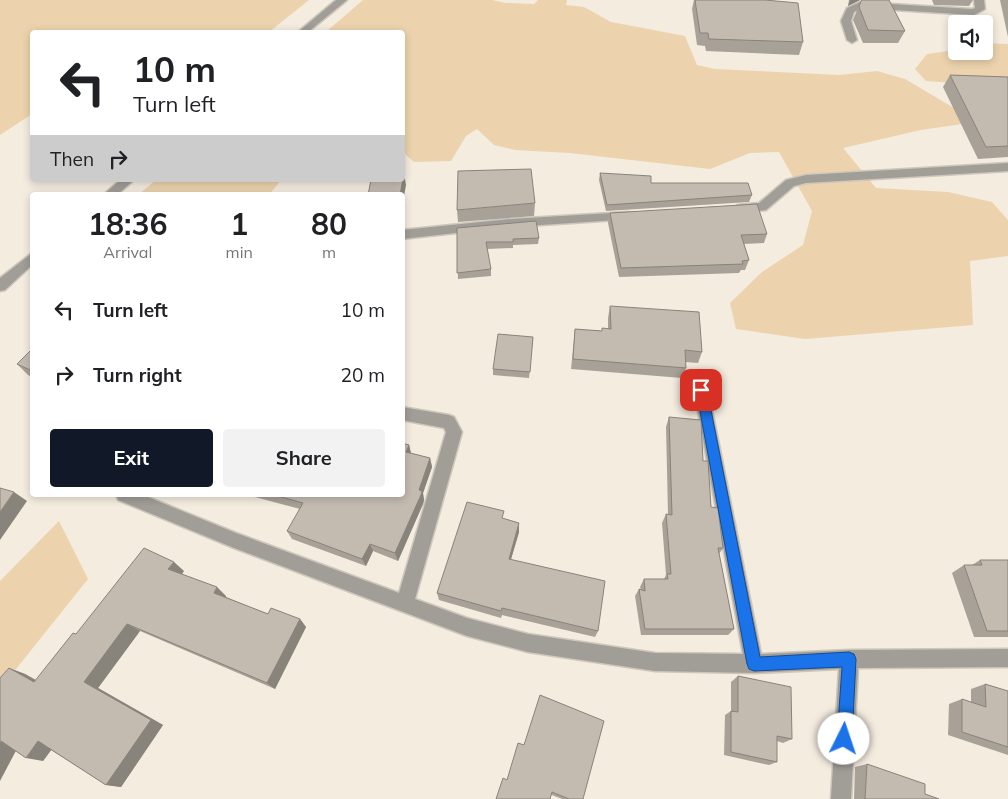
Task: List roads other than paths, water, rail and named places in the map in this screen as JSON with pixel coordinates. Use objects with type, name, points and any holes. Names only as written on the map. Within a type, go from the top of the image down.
[{"type":"street","points":[[305,30],[342,0]]},
{"type":"street","points":[[852,40],[846,21],[850,10],[860,5],[974,12],[980,9],[979,0]]},
{"type":"street","points":[[725,210],[762,207],[790,183],[806,179],[1008,167]]},
{"type":"street","points":[[113,192],[125,182]]},
{"type":"street","points":[[405,234],[511,223],[638,216]]},
{"type":"street","points":[[0,286],[30,260]]},
{"type":"street","points":[[701,390],[754,664]]},
{"type":"street","points":[[405,414],[449,422],[454,432],[405,603]]},
{"type":"street","points":[[129,497],[234,540],[467,627],[528,643],[655,662],[754,664],[849,659],[1008,658]]},
{"type":"street","points":[[841,799],[849,659]]}]
